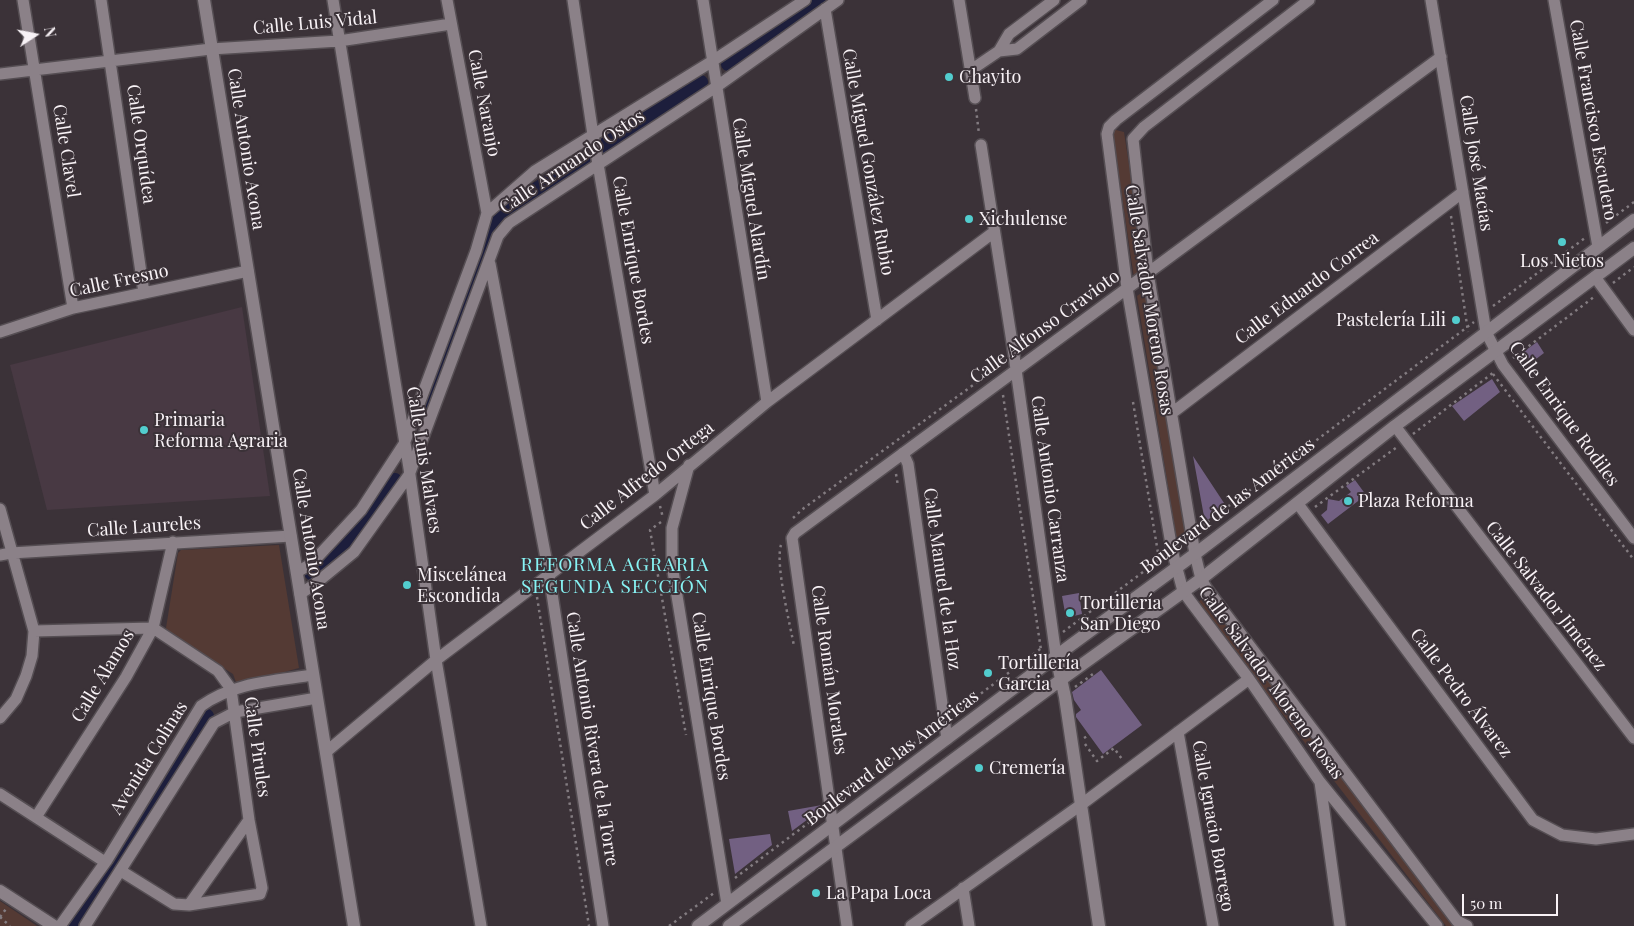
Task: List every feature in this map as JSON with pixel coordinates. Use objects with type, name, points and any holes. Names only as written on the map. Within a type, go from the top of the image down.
[{"type":"main road","name":"Calle Antonio Acona","points":[[204,0],[354,926]]},
{"type":"main road","name":"Boulevard de las Américas","points":[[698,926],[1056,656],[1195,554],[1634,220]]},
{"type":"main road","name":"Boulevard de las Américas","points":[[729,926],[1062,679],[1183,591],[1301,509],[1395,426],[1634,248]]},
{"type":"main road","name":"Calle Antonio Carranza","points":[[1056,656],[1065,697],[1099,926]]},
{"type":"main road","points":[[0,891],[54,926]]},
{"type":"street","name":"Calle Clavel","points":[[23,0],[73,308]]},
{"type":"street","name":"Calle Orquídea","points":[[101,0],[112,59],[144,293]]},
{"type":"street","name":"Calle Luis Malvaes","points":[[333,0],[410,475],[436,660],[481,926]]},
{"type":"street","name":"Calle Naranjo","points":[[447,0],[487,213]]},
{"type":"street","name":"Calle Enrique Bordes","points":[[573,0],[593,135],[655,495]]},
{"type":"street","name":"Calle Miguel Alardín","points":[[703,0],[711,62],[766,402]]},
{"type":"street","name":"Calle Armando Ostos","points":[[296,572],[311,564],[361,510],[404,444],[476,251],[487,213],[535,171],[711,62],[805,0]]},
{"type":"street","name":"Calle Armando Ostos","points":[[300,594],[354,552],[410,475],[498,236],[509,222],[716,87],[838,0]]},
{"type":"street","points":[[959,0],[975,98]]},
{"type":"street","points":[[971,70],[999,51],[1009,34],[1054,0]]},
{"type":"street","points":[[999,51],[1017,49],[1081,0]]},
{"type":"street","name":"Calle Salvador Moreno Rosas","points":[[1273,0],[1130,110],[1109,127],[1107,134],[1127,288],[1172,550],[1183,591],[1249,679],[1320,782],[1438,926]]},
{"type":"street","name":"Calle Salvador Moreno Rosas","points":[[1309,0],[1144,127],[1132,139],[1148,273],[1195,554],[1201,579],[1457,921],[1467,926]]},
{"type":"street","name":"Calle José Macías","points":[[1430,0],[1486,332]]},
{"type":"street","name":"Calle Francisco Escudero","points":[[1554,0],[1598,247]]},
{"type":"street","name":"Calle Miguel González Rubio","points":[[825,9],[877,320]]},
{"type":"street","name":"Calle Luis Vidal","points":[[211,49],[339,41],[451,24]]},
{"type":"street","points":[[0,74],[34,68],[211,49]]},
{"type":"street","name":"Calle Alfonso Cravioto","points":[[787,540],[798,529],[1441,57]]},
{"type":"street","points":[[1130,110],[1144,127]]},
{"type":"street","name":"Calle Antonio Carranza","points":[[981,145],[1014,355],[1056,656]]},
{"type":"street","name":"Calle Eduardo Correa","points":[[1172,413],[1463,192]]},
{"type":"street","name":"Calle Alfredo Ortega","points":[[326,752],[436,660],[655,495],[766,402],[994,232]]},
{"type":"street","name":"Calle Antonio Rivera de la Torre","points":[[489,262],[549,574],[603,926]]},
{"type":"street","name":"Calle Fresno","points":[[0,332],[73,308],[248,271]]},
{"type":"street","points":[[1595,277],[1634,330]]},
{"type":"street","name":"Calle Enrique Rodiles","points":[[1486,332],[1503,365],[1634,538]]},
{"type":"street","points":[[421,398],[436,403]]},
{"type":"street","name":"Calle Salvador Jiménez","points":[[1395,426],[1629,724],[1634,738]]},
{"type":"street","name":"Calle Manuel de la Hoz","points":[[903,453],[908,464],[947,739]]},
{"type":"street","name":"Calle Enrique Bordes","points":[[689,465],[672,528],[672,565],[727,904]]},
{"type":"street","points":[[0,509],[5,554],[34,631],[32,656],[26,676],[16,698],[0,718]]},
{"type":"street","name":"Calle Pedro Álvarez","points":[[1301,509],[1534,820],[1562,835],[1596,839],[1634,834]]},
{"type":"street","name":"Calle Laureles","points":[[5,554],[291,536]]},
{"type":"street","name":"Calle Román Morales","points":[[787,540],[831,807],[830,826],[837,845],[847,926]]},
{"type":"street","name":"Calle Álamos","points":[[36,817],[126,678],[153,628],[173,542]]},
{"type":"street","points":[[34,631],[153,628]]},
{"type":"street","name":"Calle Pirules","points":[[121,872],[174,904],[189,905],[260,894],[262,888],[231,689],[218,671],[153,628]]},
{"type":"street","name":"Avenida Colinas","points":[[60,926],[106,862],[201,706],[217,695],[231,689],[313,675]]},
{"type":"street","points":[[911,926],[1082,804],[1249,679]]},
{"type":"street","name":"Avenida Colinas","points":[[85,926],[214,723],[235,712],[317,698]]},
{"type":"street","name":"Calle Ignacio Borrego","points":[[1178,732],[1213,926]]},
{"type":"street","points":[[1320,782],[1340,926]]},
{"type":"street","points":[[0,794],[106,862]]},
{"type":"street","name":"Calle Pirules","points":[[189,905],[250,820]]},
{"type":"street","points":[[963,888],[969,926]]},
{"type":"path","points":[[975,98],[981,145]]},
{"type":"path","points":[[1449,202],[1470,345]]},
{"type":"path","points":[[1192,533],[1634,202]]},
{"type":"path","points":[[1301,509],[1405,441],[1492,373],[1634,267]]},
{"type":"path","points":[[788,524],[804,508],[1014,355]]},
{"type":"path","points":[[1481,362],[1492,373],[1634,560]]},
{"type":"path","points":[[1000,382],[1042,667]]},
{"type":"path","points":[[1132,394],[1162,578]]},
{"type":"path","points":[[787,540],[779,551],[795,650]]},
{"type":"path","points":[[831,807],[1172,550]]},
{"type":"path","points":[[535,585],[589,926]]},
{"type":"path","points":[[1065,697],[1094,673]]},
{"type":"path","points":[[1089,734],[1082,740],[1097,761],[1114,748],[1119,755]]},
{"type":"path","points":[[839,789],[841,799],[850,812]]},
{"type":"path","points":[[669,926],[822,813],[830,826]]},
{"type":"path","points":[[0,917],[10,926]]},
{"type":"shaded area","points":[[1112,129],[1124,132],[1145,271],[1134,278]]},
{"type":"shaded area","points":[[1148,288],[1187,533],[1177,541],[1137,296]]},
{"type":"shaded area","name":"Primaria Reforma Agraria","points":[[242,307],[270,496],[47,510],[10,365]]},
{"type":"shaded area","points":[[279,545],[299,668],[237,685],[233,674],[167,632],[166,628],[178,553],[181,550]]},
{"type":"shaded area","points":[[1206,596],[1453,926],[1446,926],[1197,603]]},
{"type":"shaded area","points":[[0,901],[37,926],[0,926]]},
{"type":"building","points":[[1537,342],[1544,353],[1523,369],[1515,358]]},
{"type":"building","points":[[1492,379],[1500,392],[1464,421],[1452,406]]},
{"type":"building","points":[[1193,456],[1226,506],[1205,522]]},
{"type":"building","name":"Plaza Reforma","points":[[1355,480],[1366,495],[1328,524],[1321,515],[1327,510],[1328,499],[1339,501],[1351,492],[1346,486]]},
{"type":"building","points":[[1079,593],[1082,614],[1066,618],[1062,596]]},
{"type":"building","points":[[1101,670],[1142,725],[1103,754],[1076,717],[1076,714],[1081,710],[1074,700],[1072,692]]},
{"type":"building","points":[[822,805],[823,808],[792,831],[788,811]]},
{"type":"building","points":[[770,834],[772,845],[735,874],[729,839]]},
{"type":"waterway","points":[[728,64],[823,0]]},
{"type":"waterway","points":[[430,404],[491,231],[500,219],[518,201],[701,82]]},
{"type":"waterway","points":[[311,573],[355,533],[395,480]]},
{"type":"waterway","points":[[74,923],[207,716]]},
{"type":"place","name":"Chayito","points":[[949,77]]},
{"type":"place","name":"Xichulense","points":[[969,219]]},
{"type":"place","name":"Los Nietos","points":[[1562,242]]},
{"type":"place","name":"Pastelería Lili","points":[[1456,320]]},
{"type":"place","name":"Primaria Reforma Agraria","points":[[144,430]]},
{"type":"place","name":"Plaza Reforma","points":[[1348,501]]},
{"type":"place","name":"Miscelánea Escondida","points":[[407,585]]},
{"type":"place","name":"Tortillería San Diego","points":[[1070,613]]},
{"type":"place","name":"Tortillería Garcia","points":[[988,673]]},
{"type":"place","name":"Cremería","points":[[979,768]]},
{"type":"place","name":"La Papa Loca","points":[[816,893]]},
{"type":"district","name":"REFORMA AGRARIA SEGUNDA SECCIÓN","points":[[615,576]]}]
